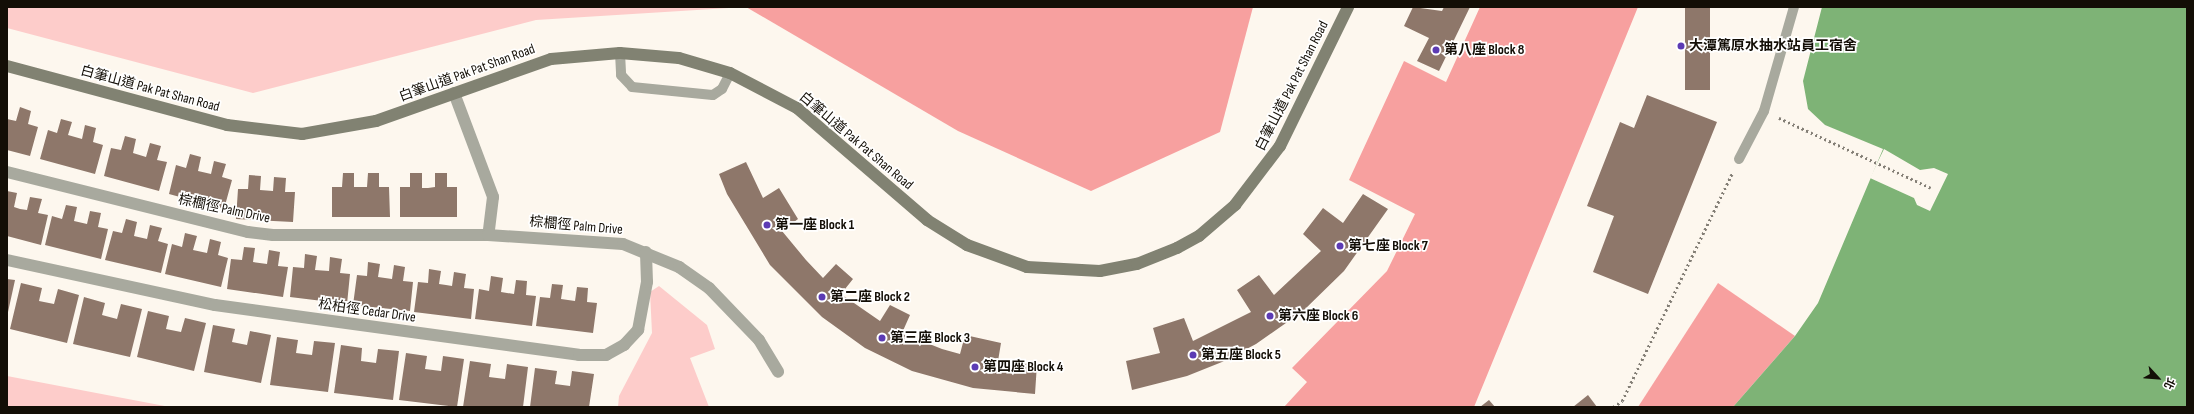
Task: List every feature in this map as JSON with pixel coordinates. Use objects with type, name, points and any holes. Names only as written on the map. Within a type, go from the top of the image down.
[{"type":"street","name":"白筆山道 Pak Pat Shan Road","points":[[7,66],[220,123],[278,133],[352,127],[551,59],[620,53],[679,58],[730,73],[797,108],[927,220],[966,245],[1027,267],[1100,271],[1137,264],[1178,248],[1199,236],[1236,205],[1280,146],[1348,7]]},
{"type":"street","points":[[454,93],[493,197],[488,235]]},
{"type":"street","name":"棕櫚徑 Palm Drive","points":[[7,172],[248,232],[488,235],[599,240],[646,252],[679,267],[731,307],[760,340],[778,372]]},
{"type":"street","name":"松柏徑 Cedar Drive","points":[[7,260],[215,305],[579,356],[606,355],[624,345],[638,330],[646,290],[646,252]]},
{"type":"lane","points":[[1739,159],[1764,111],[1794,7]]},
{"type":"lane","points":[[620,53],[621,75],[632,87],[713,95],[722,89],[730,73]]},
{"type":"path","points":[[1764,111],[1931,188]]},
{"type":"path","points":[[1613,407],[1622,401],[1739,159]]},
{"type":"shaded area","points":[[7,7],[745,7],[536,20],[253,93],[7,28]]},
{"type":"shaded area","points":[[746,7],[1253,7],[1220,132],[1091,191],[958,131]]},
{"type":"shaded area","points":[[1480,7],[1638,7],[1474,407],[1284,407],[1307,382],[1292,368],[1387,271],[1415,214],[1349,180],[1404,61],[1446,82]]},
{"type":"shaded area","points":[[1822,7],[2187,7],[2187,407],[1733,407],[1795,336],[1818,303],[1883,149],[1825,125],[1808,109],[1803,81]]},
{"type":"shaded area","points":[[1718,283],[1795,336],[1733,407],[1638,407]]},
{"type":"shaded area","points":[[659,286],[707,325],[715,349],[690,358],[709,407],[618,407],[619,396],[652,333],[650,292]]},
{"type":"shaded area","points":[[7,376],[170,407],[7,407]]},
{"type":"pier","points":[[1884,149],[1920,170],[1934,168],[1948,174],[1930,211],[1917,205],[1914,198],[1870,178]]},
{"type":"building","name":"第八座 Block 8","points":[[1413,7],[1442,11],[1444,7],[1470,7],[1439,71],[1417,61],[1429,38],[1404,26]]},
{"type":"building","points":[[1685,7],[1710,7],[1710,90],[1685,90]]},
{"type":"building","points":[[1647,95],[1717,122],[1648,294],[1593,272],[1614,216],[1587,206],[1620,122],[1634,128]]},
{"type":"building","points":[[20,107],[31,111],[28,124],[38,127],[30,156],[7,150],[7,119],[16,121]]},
{"type":"building","points":[[61,119],[72,122],[68,135],[82,139],[85,125],[96,128],[93,142],[103,145],[95,174],[40,159],[48,130],[57,133]]},
{"type":"building","points":[[125,136],[136,139],[133,153],[146,157],[150,143],[161,146],[157,160],[167,162],[159,191],[104,176],[111,148],[121,150]]},
{"type":"building","points":[[190,154],[201,157],[198,171],[211,174],[214,161],[226,164],[222,177],[232,180],[224,209],[169,194],[176,165],[186,168]]},
{"type":"building","points":[[746,162],[763,198],[779,188],[798,219],[782,231],[806,260],[823,278],[836,264],[853,279],[841,294],[880,321],[890,305],[910,315],[902,333],[942,349],[960,354],[965,335],[1001,343],[998,361],[1037,364],[1035,394],[973,388],[912,371],[865,348],[822,317],[770,265],[727,194],[719,174]]},
{"type":"building","points":[[343,173],[354,173],[354,187],[367,187],[368,173],[379,173],[379,187],[389,187],[390,217],[332,217],[332,187],[342,187]]},
{"type":"building","points":[[410,173],[422,173],[422,188],[428,188],[435,187],[435,173],[447,173],[447,187],[457,187],[457,217],[400,217],[400,187],[410,187]]},
{"type":"building","points":[[249,175],[261,176],[260,190],[273,191],[274,177],[286,178],[285,192],[295,192],[293,222],[236,219],[238,189],[248,189]]},
{"type":"building","points":[[7,191],[17,193],[14,207],[20,209],[27,210],[30,197],[42,199],[38,213],[48,215],[41,245],[7,236]]},
{"type":"building","points":[[1363,194],[1388,209],[1344,271],[1303,311],[1256,344],[1222,362],[1187,376],[1132,390],[1126,361],[1160,353],[1153,328],[1184,318],[1193,341],[1251,312],[1237,290],[1259,275],[1274,295],[1321,251],[1303,234],[1323,208],[1343,223]]},
{"type":"building","points":[[66,205],[77,207],[74,221],[87,224],[90,211],[101,213],[98,227],[108,229],[101,259],[45,245],[52,216],[62,219]]},
{"type":"building","points":[[126,219],[137,222],[134,236],[147,239],[150,225],[162,228],[158,241],[168,244],[161,273],[105,260],[113,231],[122,233]]},
{"type":"building","points":[[185,233],[197,236],[193,250],[207,253],[210,239],[221,242],[218,255],[228,258],[221,287],[165,274],[172,244],[182,247]]},
{"type":"building","points":[[244,247],[255,248],[253,262],[267,264],[269,250],[280,252],[278,266],[288,267],[283,297],[227,289],[231,259],[242,260]]},
{"type":"building","points":[[305,254],[317,256],[315,270],[329,271],[330,257],[342,259],[340,273],[350,274],[347,304],[290,297],[293,267],[304,268]]},
{"type":"building","points":[[368,262],[380,264],[378,277],[392,279],[394,265],[405,267],[403,281],[413,282],[410,311],[353,305],[357,275],[367,276]]},
{"type":"building","points":[[429,269],[441,271],[439,284],[452,286],[454,272],[466,274],[464,288],[474,289],[471,319],[414,312],[418,282],[428,283]]},
{"type":"building","points":[[491,276],[503,278],[501,292],[514,294],[516,280],[527,281],[526,295],[536,296],[532,326],[475,319],[479,289],[489,291]]},
{"type":"building","points":[[7,279],[15,280],[8,312],[7,312]]},
{"type":"building","points":[[21,283],[42,288],[39,301],[54,304],[58,289],[79,295],[67,343],[10,329]]},
{"type":"building","points":[[552,284],[563,285],[561,299],[575,301],[577,287],[588,288],[587,302],[597,303],[593,333],[536,326],[540,297],[550,298]]},
{"type":"building","points":[[84,297],[105,303],[102,315],[117,319],[121,304],[142,309],[130,357],[73,344]]},
{"type":"building","points":[[148,311],[169,316],[166,329],[181,332],[185,318],[206,323],[194,371],[137,357]]},
{"type":"building","points":[[213,325],[235,329],[232,342],[247,345],[250,331],[271,335],[261,383],[204,372]]},
{"type":"building","points":[[277,337],[298,340],[296,353],[312,355],[314,341],[335,343],[328,392],[270,385]]},
{"type":"building","points":[[341,345],[362,348],[361,361],[376,363],[378,349],[399,351],[393,400],[334,393]]},
{"type":"building","points":[[406,353],[427,356],[425,369],[441,371],[443,356],[464,359],[457,407],[399,400]]},
{"type":"building","points":[[470,361],[491,364],[489,377],[505,379],[507,364],[528,367],[523,407],[463,407]]},
{"type":"building","points":[[535,368],[557,371],[555,384],[570,386],[572,371],[594,374],[589,407],[530,407]]},
{"type":"building","points":[[1588,395],[1597,407],[1573,407]]},
{"type":"building","points":[[1489,400],[1495,407],[1480,407]]},
{"type":"place","name":"大潭篤原水抽水站員工宿舍","points":[[1681,46]]},
{"type":"place","name":"第八座 Block 8","points":[[1436,50]]},
{"type":"place","name":"第一座 Block 1","points":[[767,225]]},
{"type":"place","name":"第七座 Block 7","points":[[1340,246]]},
{"type":"place","name":"第二座 Block 2","points":[[822,297]]},
{"type":"place","name":"第六座 Block 6","points":[[1270,316]]},
{"type":"place","name":"第三座 Block 3","points":[[882,338]]},
{"type":"place","name":"第五座 Block 5","points":[[1193,355]]},
{"type":"place","name":"第四座 Block 4","points":[[975,367]]}]
